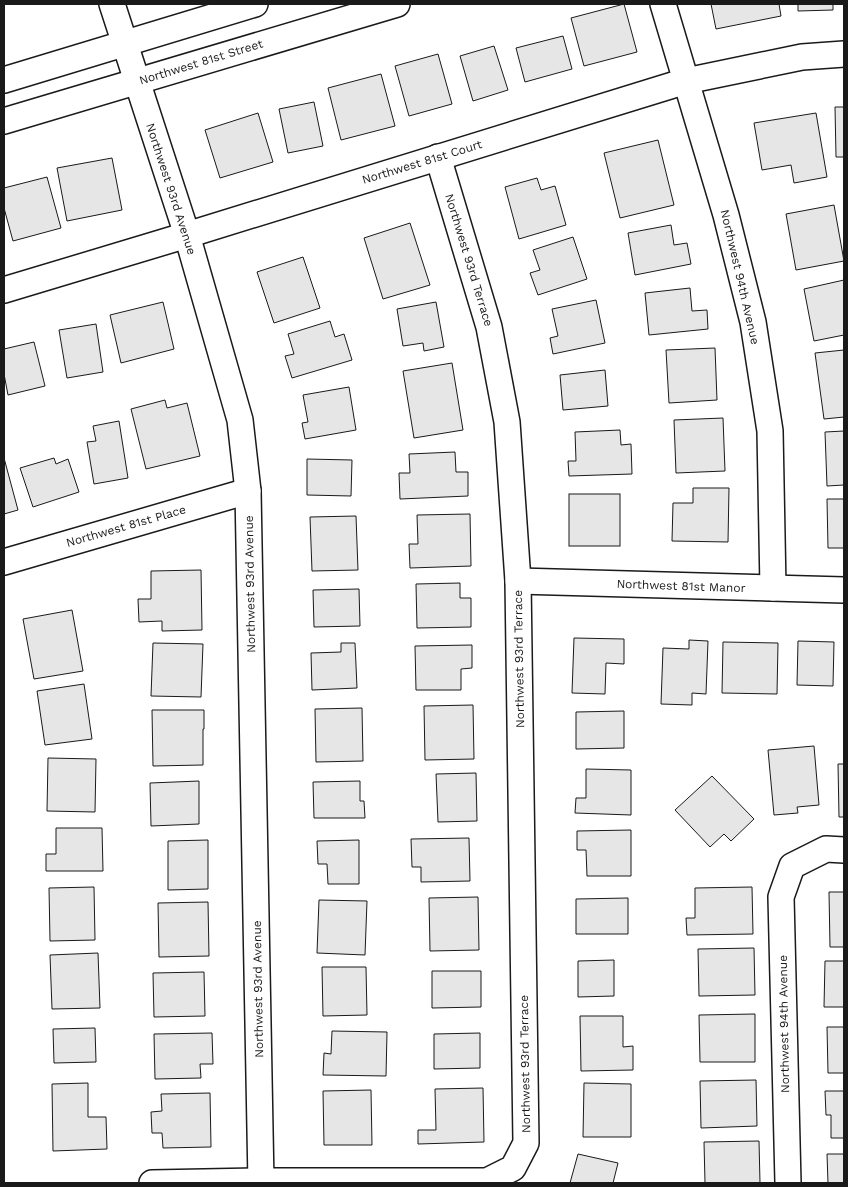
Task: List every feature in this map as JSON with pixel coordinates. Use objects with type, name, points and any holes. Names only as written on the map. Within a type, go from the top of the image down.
[{"type":"street","name":"Northwest 93rd Avenue","points":[[112,4],[187,235],[240,420],[248,491],[261,1182]]},
{"type":"street","points":[[4,80],[255,4]]},
{"type":"street","name":"Northwest 81st Street","points":[[4,121],[397,4]]},
{"type":"street","name":"Northwest 94th Avenue","points":[[663,4],[726,215],[753,322],[770,431],[773,588]]},
{"type":"street","name":"Northwest 81st Court","points":[[4,290],[686,81],[802,57],[844,54]]},
{"type":"street","name":"Northwest 93rd Terrace","points":[[261,1182],[487,1181],[513,1168],[526,1143],[518,581],[507,422],[489,327],[438,157]]},
{"type":"street","name":"Northwest 81st Place","points":[[4,562],[248,491]]},
{"type":"street","name":"Northwest 81st Manor","points":[[518,581],[844,590]]},
{"type":"street","name":"Northwest 94th Avenue","points":[[788,1183],[781,897],[792,866],[826,849],[844,850]]},
{"type":"street","points":[[152,1183],[261,1182]]},
{"type":"building","points":[[624,4],[637,52],[584,66],[571,18]]},
{"type":"building","points":[[711,4],[779,4],[781,16],[716,29]]},
{"type":"building","points":[[798,4],[833,4],[833,10],[798,11]]},
{"type":"building","points":[[563,36],[572,69],[525,82],[516,48]]},
{"type":"building","points":[[494,46],[508,90],[473,101],[460,56]]},
{"type":"building","points":[[438,54],[452,104],[409,116],[395,66]]},
{"type":"building","points":[[381,74],[395,126],[341,140],[328,88]]},
{"type":"building","points":[[314,102],[323,146],[288,153],[279,109]]},
{"type":"building","points":[[835,107],[844,107],[844,157],[836,157]]},
{"type":"building","points":[[258,113],[273,162],[220,178],[205,130]]},
{"type":"building","points":[[816,113],[827,177],[794,183],[791,165],[762,170],[754,123]]},
{"type":"building","points":[[658,140],[674,205],[620,218],[604,153]]},
{"type":"building","points":[[112,158],[122,210],[67,221],[57,168]]},
{"type":"building","points":[[47,177],[61,228],[13,241],[4,208],[4,188]]},
{"type":"building","points":[[537,178],[541,190],[555,186],[566,225],[519,239],[505,187]]},
{"type":"building","points":[[834,205],[844,261],[796,270],[786,214]]},
{"type":"building","points":[[410,223],[430,285],[383,299],[364,238]]},
{"type":"building","points":[[671,225],[674,245],[687,243],[691,264],[635,275],[628,233]]},
{"type":"building","points":[[573,237],[587,279],[538,295],[530,273],[540,270],[533,250]]},
{"type":"building","points":[[303,257],[320,308],[274,323],[257,272]]},
{"type":"building","points":[[844,280],[844,335],[814,341],[804,289]]},
{"type":"building","points":[[690,288],[692,311],[707,310],[708,329],[649,335],[645,293]]},
{"type":"building","points":[[596,300],[605,343],[553,354],[550,338],[558,336],[552,309]]},
{"type":"building","points":[[163,302],[174,349],[121,363],[110,315]]},
{"type":"building","points":[[436,302],[444,347],[424,351],[423,343],[403,346],[397,309]]},
{"type":"building","points":[[330,321],[335,337],[344,334],[352,360],[292,378],[285,356],[294,354],[288,334]]},
{"type":"building","points":[[96,324],[103,372],[67,378],[59,330]]},
{"type":"building","points":[[34,342],[45,386],[8,395],[4,374],[4,349]]},
{"type":"building","points":[[715,348],[717,400],[669,403],[666,350]]},
{"type":"building","points":[[844,350],[844,417],[824,419],[815,353]]},
{"type":"building","points":[[452,363],[463,430],[414,438],[403,371]]},
{"type":"building","points":[[605,370],[608,406],[563,410],[560,375]]},
{"type":"building","points":[[349,387],[356,430],[305,439],[302,423],[308,422],[303,395]]},
{"type":"building","points":[[165,400],[167,408],[187,403],[200,456],[146,469],[131,409]]},
{"type":"building","points":[[723,418],[725,471],[676,473],[674,420]]},
{"type":"building","points":[[119,421],[128,478],[94,484],[87,442],[96,441],[93,426]]},
{"type":"building","points":[[620,430],[621,445],[631,444],[632,474],[569,476],[568,461],[576,461],[575,432]]},
{"type":"building","points":[[844,431],[844,485],[827,486],[825,432]]},
{"type":"building","points":[[455,452],[456,472],[468,472],[468,496],[400,499],[399,473],[410,473],[409,454]]},
{"type":"building","points":[[4,458],[18,510],[4,514]]},
{"type":"building","points":[[54,458],[56,464],[68,459],[79,492],[33,507],[20,468]]},
{"type":"building","points":[[307,459],[352,460],[351,496],[307,495]]},
{"type":"building","points":[[693,488],[729,488],[728,542],[672,541],[673,503],[693,503]]},
{"type":"building","points":[[569,494],[620,494],[620,546],[569,546]]},
{"type":"building","points":[[827,499],[844,499],[844,548],[828,548]]},
{"type":"building","points":[[470,514],[471,566],[410,568],[409,544],[418,544],[417,515]]},
{"type":"building","points":[[356,516],[358,570],[312,571],[310,517]]},
{"type":"building","points":[[201,570],[202,630],[162,631],[162,621],[139,622],[138,599],[151,599],[151,571]]},
{"type":"building","points":[[460,583],[460,598],[471,598],[471,627],[417,628],[416,584]]},
{"type":"building","points":[[359,589],[360,626],[314,627],[313,590]]},
{"type":"building","points":[[72,610],[83,671],[34,679],[23,619]]},
{"type":"building","points":[[574,638],[624,639],[624,664],[606,663],[605,694],[572,693]]},
{"type":"building","points":[[689,640],[708,641],[706,694],[692,693],[692,705],[661,704],[663,648],[689,649]]},
{"type":"building","points":[[798,641],[834,642],[833,686],[797,685]]},
{"type":"building","points":[[723,642],[778,643],[777,694],[722,693]]},
{"type":"building","points":[[153,643],[203,644],[201,697],[151,696]]},
{"type":"building","points":[[341,643],[355,643],[357,688],[312,690],[311,653],[341,652]]},
{"type":"building","points":[[472,645],[472,668],[461,669],[461,690],[416,690],[415,646]]},
{"type":"building","points":[[84,684],[92,739],[45,745],[37,691]]},
{"type":"building","points":[[473,705],[474,759],[425,760],[424,706]]},
{"type":"building","points":[[362,708],[363,761],[316,762],[315,709]]},
{"type":"building","points":[[152,710],[204,710],[203,765],[153,766]]},
{"type":"building","points":[[624,711],[624,748],[576,749],[576,712]]},
{"type":"building","points":[[814,746],[819,805],[797,807],[798,813],[774,815],[768,750]]},
{"type":"building","points":[[48,758],[96,759],[95,812],[47,811]]},
{"type":"building","points":[[838,764],[844,764],[844,817],[839,817]]},
{"type":"building","points":[[586,769],[631,770],[631,815],[575,813],[576,798],[586,798]]},
{"type":"building","points":[[476,773],[477,821],[438,822],[436,774]]},
{"type":"building","points":[[712,776],[754,819],[731,841],[724,834],[710,847],[675,810]]},
{"type":"building","points":[[199,781],[199,824],[151,826],[150,783]]},
{"type":"building","points":[[360,781],[360,801],[364,801],[365,818],[314,818],[313,782]]},
{"type":"building","points":[[56,828],[102,828],[103,871],[46,871],[46,854],[56,854]]},
{"type":"building","points":[[631,830],[631,876],[587,876],[586,850],[577,850],[577,831]]},
{"type":"building","points":[[469,838],[470,881],[421,882],[421,867],[412,867],[411,839]]},
{"type":"building","points":[[208,840],[208,889],[168,890],[168,841]]},
{"type":"building","points":[[359,840],[359,884],[328,884],[327,864],[318,864],[317,841]]},
{"type":"building","points":[[94,887],[95,940],[50,941],[49,888]]},
{"type":"building","points":[[752,887],[753,934],[687,935],[686,918],[695,918],[695,888]]},
{"type":"building","points":[[829,892],[844,892],[844,947],[830,947]]},
{"type":"building","points":[[478,897],[479,950],[430,951],[429,898]]},
{"type":"building","points":[[628,898],[628,934],[576,934],[576,899]]},
{"type":"building","points":[[319,900],[367,901],[365,955],[317,953]]},
{"type":"building","points":[[208,902],[209,956],[159,957],[158,903]]},
{"type":"building","points":[[754,948],[755,995],[699,996],[698,949]]},
{"type":"building","points":[[98,953],[100,1008],[52,1009],[50,955]]},
{"type":"building","points":[[614,960],[614,996],[578,997],[578,961]]},
{"type":"building","points":[[825,961],[844,961],[844,1007],[824,1007]]},
{"type":"building","points":[[322,967],[366,967],[367,1015],[323,1016]]},
{"type":"building","points":[[432,971],[481,971],[481,1007],[432,1008]]},
{"type":"building","points":[[204,972],[205,1016],[154,1017],[153,973]]},
{"type":"building","points":[[755,1014],[755,1062],[700,1062],[699,1015]]},
{"type":"building","points":[[580,1016],[623,1016],[623,1047],[633,1046],[633,1070],[581,1071]]},
{"type":"building","points":[[827,1027],[844,1027],[844,1073],[828,1073]]},
{"type":"building","points":[[95,1028],[96,1062],[54,1063],[53,1029]]},
{"type":"building","points":[[332,1031],[387,1032],[386,1076],[323,1075],[324,1053],[331,1054]]},
{"type":"building","points":[[212,1033],[213,1064],[200,1064],[201,1078],[155,1079],[154,1034]]},
{"type":"building","points":[[480,1033],[480,1068],[434,1069],[434,1034]]},
{"type":"building","points":[[756,1080],[757,1126],[701,1128],[700,1081]]},
{"type":"building","points":[[88,1083],[88,1117],[106,1117],[107,1149],[53,1151],[52,1084]]},
{"type":"building","points":[[584,1083],[631,1084],[631,1137],[583,1137]]},
{"type":"building","points":[[483,1088],[484,1142],[418,1144],[418,1130],[436,1130],[435,1089]]},
{"type":"building","points":[[371,1090],[372,1145],[324,1145],[323,1091]]},
{"type":"building","points":[[825,1091],[844,1091],[844,1138],[831,1138],[831,1115],[826,1115]]},
{"type":"building","points":[[210,1093],[211,1147],[163,1148],[162,1133],[152,1133],[151,1112],[162,1111],[161,1094]]},
{"type":"building","points":[[759,1141],[760,1183],[705,1183],[704,1142]]},
{"type":"building","points":[[578,1154],[618,1163],[613,1183],[570,1183]]},
{"type":"building","points":[[827,1154],[844,1154],[844,1183],[828,1183]]}]
